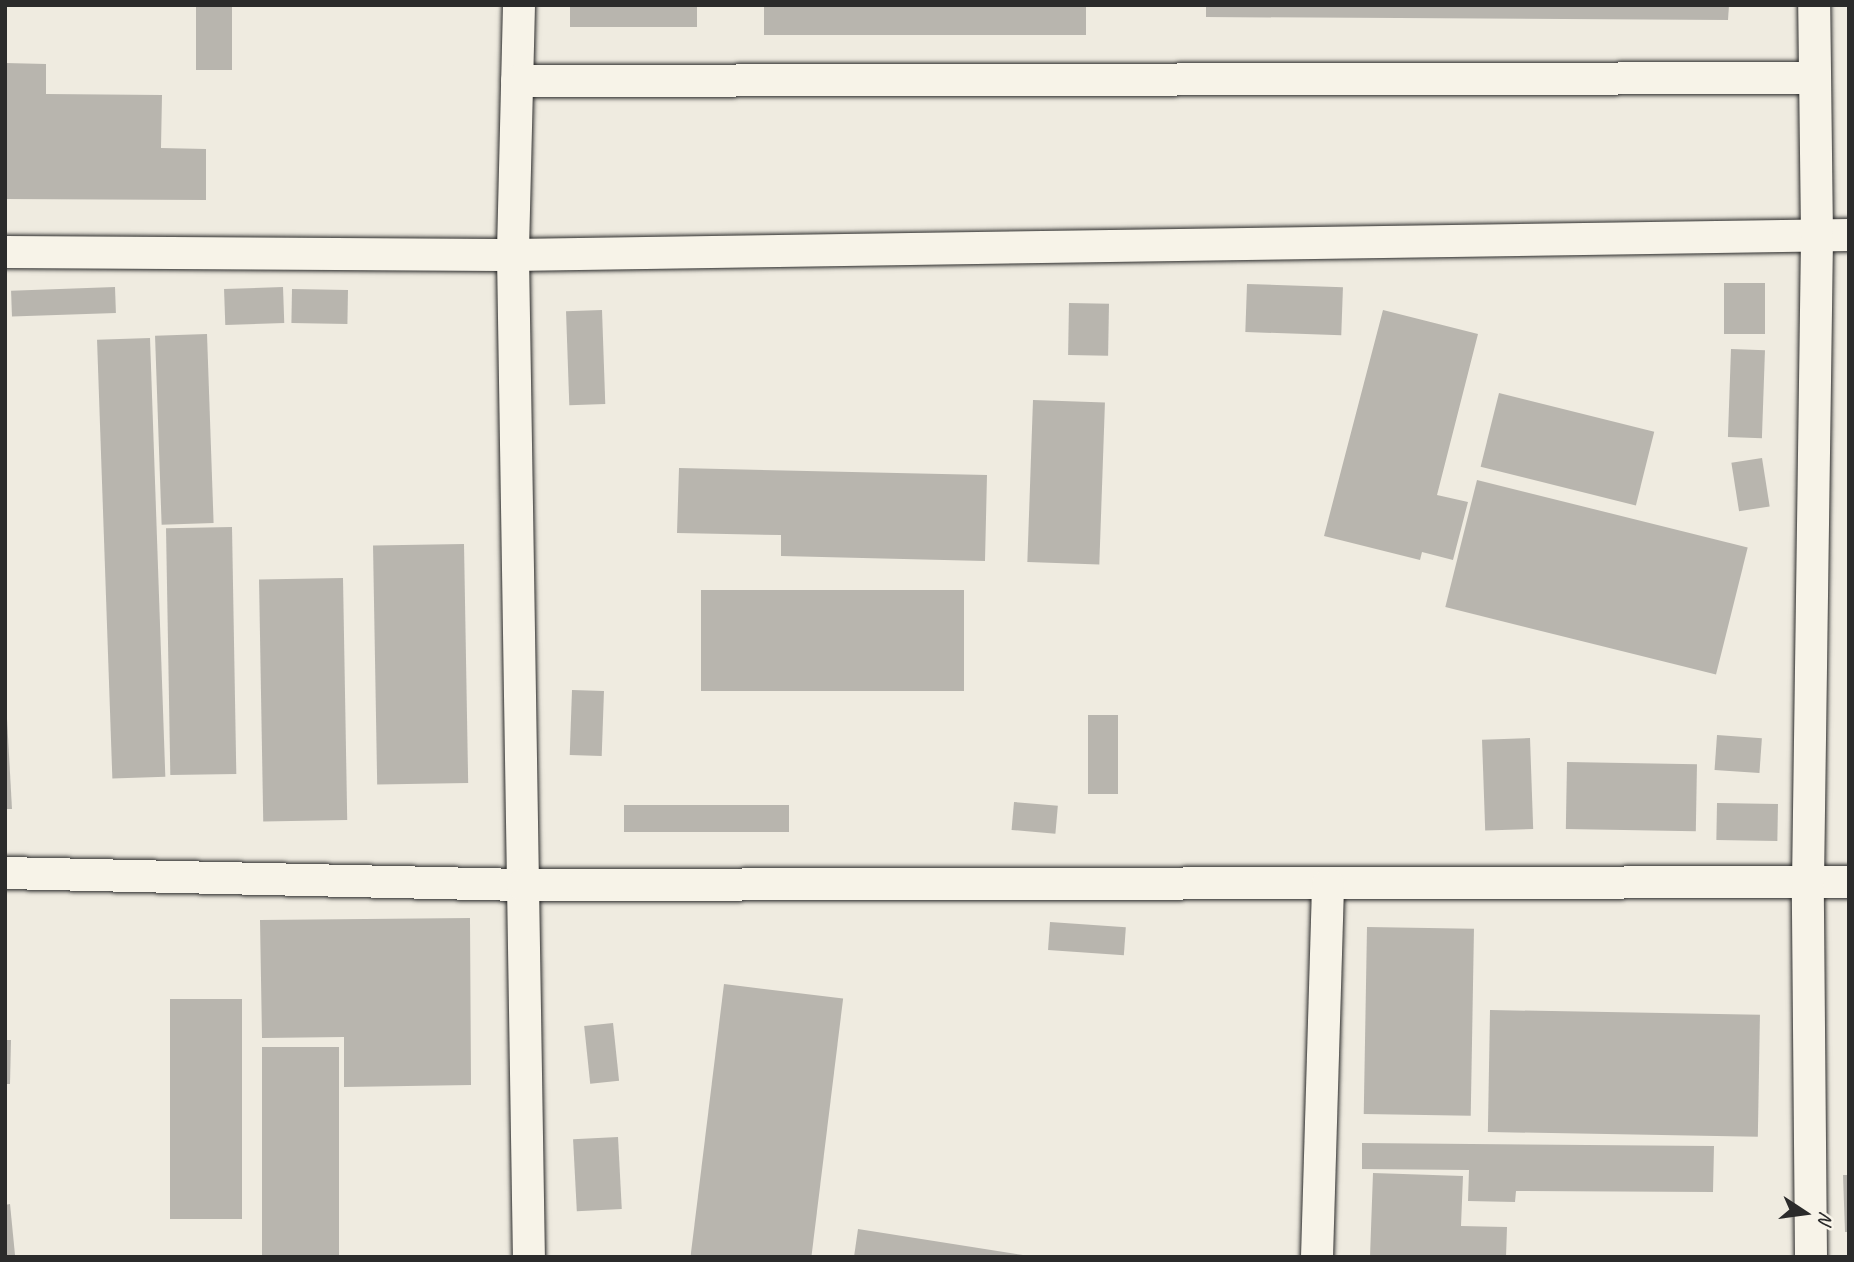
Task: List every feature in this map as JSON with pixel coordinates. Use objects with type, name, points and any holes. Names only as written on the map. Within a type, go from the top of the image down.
[{"type":"street","points":[[519,5],[513,255],[529,1257]]},
{"type":"street","points":[[1811,1257],[1808,883],[1817,235],[1814,5]]},
{"type":"street","points":[[517,81],[1815,78]]},
{"type":"street","points":[[5,252],[513,255],[1849,235]]},
{"type":"street","points":[[5,873],[523,885],[1849,882]]},
{"type":"street","points":[[1317,1257],[1328,884]]},
{"type":"building","points":[[196,5],[232,5],[232,70],[196,70]]},
{"type":"building","points":[[570,5],[697,5],[697,27],[570,27]]},
{"type":"building","points":[[764,5],[1086,5],[1086,35],[764,35]]},
{"type":"building","points":[[1206,5],[1729,5],[1728,20],[1206,17]]},
{"type":"building","points":[[5,63],[46,64],[46,94],[162,95],[161,148],[206,149],[206,200],[5,199]]},
{"type":"building","points":[[1724,283],[1765,283],[1765,334],[1724,334]]},
{"type":"building","points":[[1247,284],[1343,287],[1341,335],[1245,332]]},
{"type":"building","points":[[115,287],[116,313],[12,317],[11,291]]},
{"type":"building","points":[[283,287],[284,323],[225,325],[224,289]]},
{"type":"building","points":[[292,289],[348,290],[347,324],[291,323]]},
{"type":"building","points":[[1069,303],[1109,304],[1108,356],[1068,355]]},
{"type":"building","points":[[602,310],[605,404],[569,405],[566,311]]},
{"type":"building","points":[[1383,310],[1478,334],[1437,495],[1468,502],[1453,560],[1422,552],[1420,560],[1324,536]]},
{"type":"building","points":[[207,334],[214,523],[162,525],[155,336]]},
{"type":"building","points":[[150,338],[165,777],[112,779],[97,340]]},
{"type":"building","points":[[1731,349],[1765,350],[1762,438],[1728,437]]},
{"type":"building","points":[[1499,393],[1654,432],[1636,505],[1481,467]]},
{"type":"building","points":[[1033,400],[1105,403],[1099,564],[1027,562]]},
{"type":"building","points":[[1762,458],[1770,506],[1739,511],[1731,463]]},
{"type":"building","points":[[679,468],[987,475],[985,561],[781,556],[781,535],[677,533]]},
{"type":"building","points":[[1477,480],[1748,547],[1716,675],[1445,607]]},
{"type":"building","points":[[232,527],[236,774],[170,775],[166,528]]},
{"type":"building","points":[[464,544],[468,783],[377,785],[373,546]]},
{"type":"building","points":[[343,578],[347,820],[263,821],[259,579]]},
{"type":"building","points":[[701,590],[964,590],[964,691],[701,691]]},
{"type":"building","points":[[5,683],[12,809],[5,809]]},
{"type":"building","points":[[572,690],[604,691],[602,756],[570,755]]},
{"type":"building","points":[[1088,715],[1118,715],[1118,794],[1088,794]]},
{"type":"building","points":[[1717,735],[1762,738],[1759,773],[1715,770]]},
{"type":"building","points":[[1530,738],[1533,829],[1485,831],[1482,740]]},
{"type":"building","points":[[1567,762],[1697,764],[1696,831],[1566,829]]},
{"type":"building","points":[[1014,802],[1058,806],[1055,834],[1012,830]]},
{"type":"building","points":[[1717,803],[1778,804],[1777,841],[1716,840]]},
{"type":"building","points":[[624,805],[789,805],[789,832],[624,832]]},
{"type":"building","points":[[470,918],[471,1085],[344,1087],[344,1037],[262,1038],[260,920]]},
{"type":"building","points":[[1050,922],[1126,927],[1124,955],[1048,950]]},
{"type":"building","points":[[1367,927],[1474,929],[1471,1116],[1364,1114]]},
{"type":"building","points":[[724,984],[843,999],[811,1257],[690,1257]]},
{"type":"building","points":[[170,999],[242,999],[242,1219],[170,1219]]},
{"type":"building","points":[[1490,1010],[1760,1015],[1758,1137],[1488,1132]]},
{"type":"building","points":[[613,1023],[619,1081],[590,1084],[584,1026]]},
{"type":"building","points":[[5,1040],[11,1040],[10,1084],[5,1084]]},
{"type":"building","points":[[262,1047],[339,1047],[339,1257],[262,1257]]},
{"type":"building","points":[[618,1137],[622,1209],[577,1211],[573,1139]]},
{"type":"building","points":[[1362,1143],[1714,1146],[1713,1192],[1516,1191],[1515,1202],[1468,1201],[1469,1170],[1362,1169]]},
{"type":"building","points":[[1373,1173],[1463,1176],[1461,1226],[1507,1227],[1506,1257],[1370,1257]]},
{"type":"building","points":[[1843,1175],[1849,1175],[1849,1232],[1845,1232]]},
{"type":"building","points":[[10,1204],[15,1255],[5,1256],[5,1205]]},
{"type":"building","points":[[858,1229],[1023,1255],[1023,1257],[854,1257]]}]
